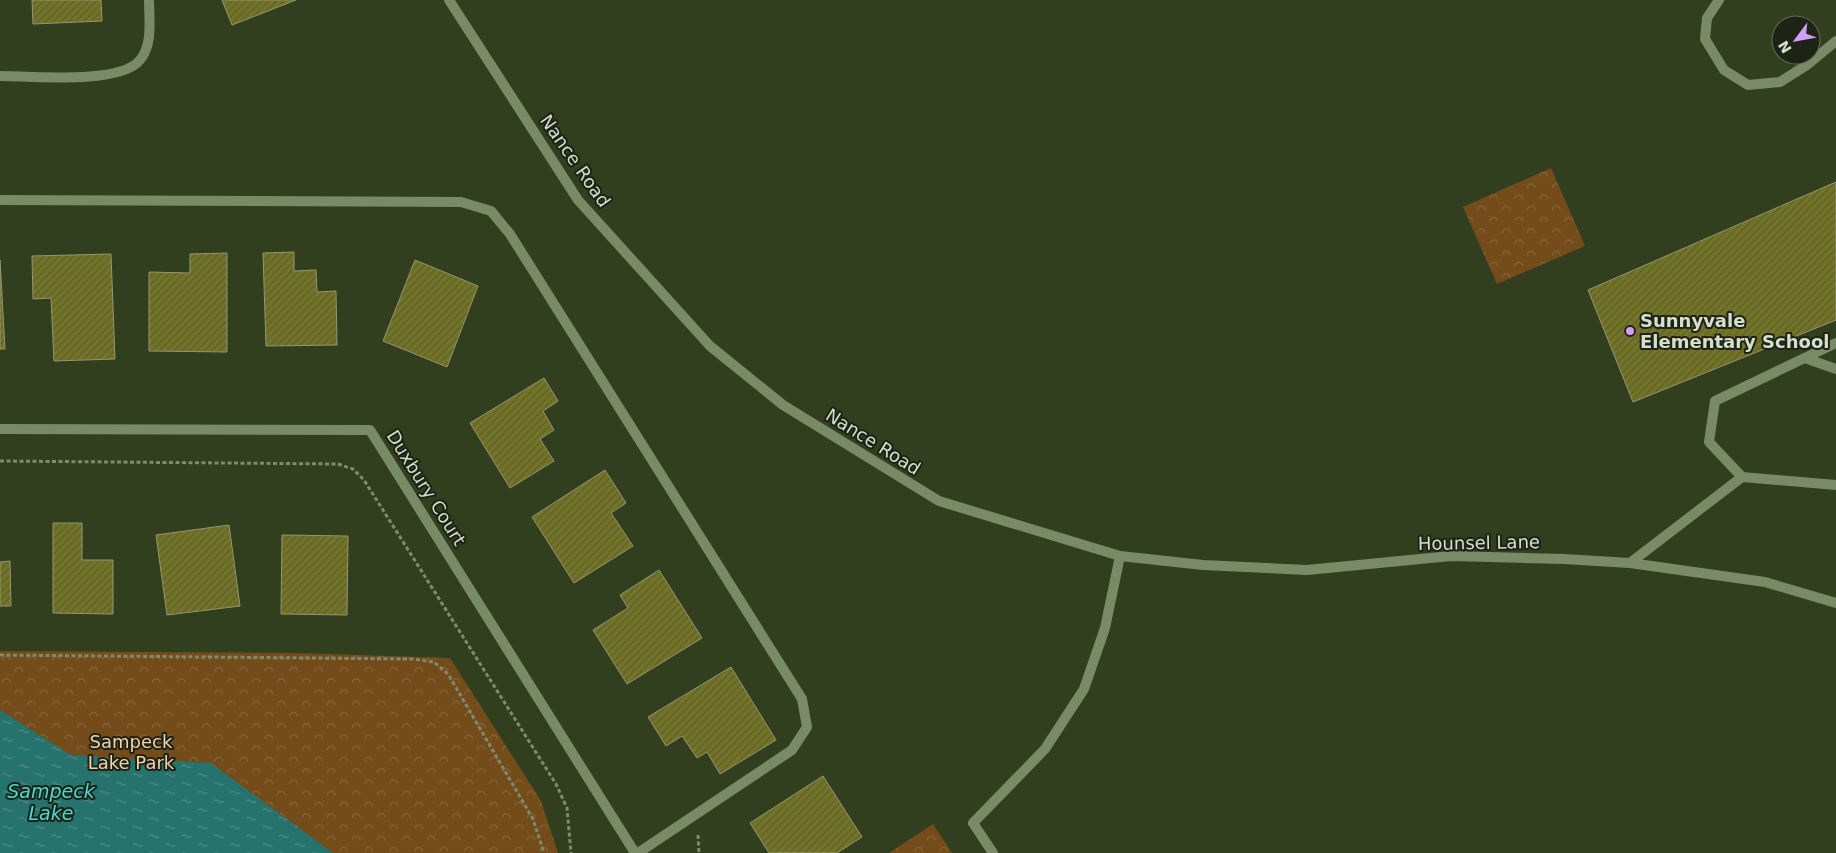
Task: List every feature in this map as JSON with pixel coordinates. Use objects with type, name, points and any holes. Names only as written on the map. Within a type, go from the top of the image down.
[{"type":"street","points":[[0,76],[95,77],[117,73],[140,61],[149,37],[149,0]]},
{"type":"street","name":"Nance Road","points":[[450,0],[578,200],[710,346],[783,405],[938,500],[1120,556]]},
{"type":"street","points":[[1719,0],[1708,18],[1705,39],[1724,70],[1748,85],[1780,82],[1836,41]]},
{"type":"street","points":[[0,200],[461,202],[491,211],[510,234],[802,699],[807,727],[792,750],[636,853]]},
{"type":"street","points":[[1836,343],[1716,401],[1709,442],[1742,477],[1836,485]]},
{"type":"street","points":[[1805,358],[1836,369]]},
{"type":"street","name":"Duxbury Court","points":[[0,428],[370,430],[636,853]]},
{"type":"street","points":[[1630,563],[1742,477]]},
{"type":"street","points":[[993,853],[974,823],[1046,750],[1084,689],[1105,628],[1120,556]]},
{"type":"street","name":"Hounsel Lane","points":[[1120,556],[1203,565],[1307,570],[1451,556],[1630,563],[1764,582],[1836,603]]},
{"type":"path","points":[[0,461],[338,464],[353,469],[364,480],[556,784],[567,808],[571,853]]},
{"type":"path","points":[[0,655],[413,659],[434,662],[448,674],[533,819],[544,853]]},
{"type":"green space","points":[[1551,168],[1585,246],[1497,284],[1463,207]]},
{"type":"green space","name":"Sampeck Lake Park","points":[[0,651],[296,653],[450,658],[541,801],[558,853],[0,853]]},
{"type":"green space","points":[[933,824],[952,853],[889,853]]},
{"type":"water","name":"Sampeck Lake","points":[[0,710],[71,755],[211,763],[333,853],[0,853]]},
{"type":"building","points":[[32,0],[101,0],[102,21],[33,24]]},
{"type":"building","points":[[222,0],[296,0],[232,25]]},
{"type":"building","points":[[1836,182],[1836,320],[1633,402],[1588,290]]},
{"type":"building","points":[[294,252],[294,271],[316,270],[317,292],[336,291],[337,345],[266,346],[263,253]]},
{"type":"building","points":[[227,253],[227,352],[149,351],[149,272],[190,273],[190,254]]},
{"type":"building","points":[[111,254],[115,359],[54,361],[51,298],[33,299],[32,256]]},
{"type":"building","points":[[0,260],[5,349],[0,349]]},
{"type":"building","points":[[415,260],[478,286],[447,367],[383,341]]},
{"type":"building","points":[[544,378],[558,401],[543,411],[554,430],[540,439],[554,461],[510,488],[470,423]]},
{"type":"building","points":[[605,470],[626,503],[611,513],[633,546],[574,583],[532,517]]},
{"type":"building","points":[[53,523],[82,523],[82,560],[113,560],[113,614],[53,613]]},
{"type":"building","points":[[229,525],[240,606],[167,615],[156,535]]},
{"type":"building","points":[[282,535],[348,536],[347,615],[281,614]]},
{"type":"building","points":[[10,561],[11,606],[0,606],[0,562]]},
{"type":"building","points":[[659,570],[702,638],[627,684],[593,630],[628,608],[620,595]]},
{"type":"building","points":[[731,667],[776,740],[720,774],[707,752],[697,758],[682,736],[666,746],[648,717]]},
{"type":"building","points":[[823,776],[862,837],[837,853],[769,853],[750,823]]},
{"type":"place","name":"Sunnyvale Elementary School","points":[[1630,331]]}]
